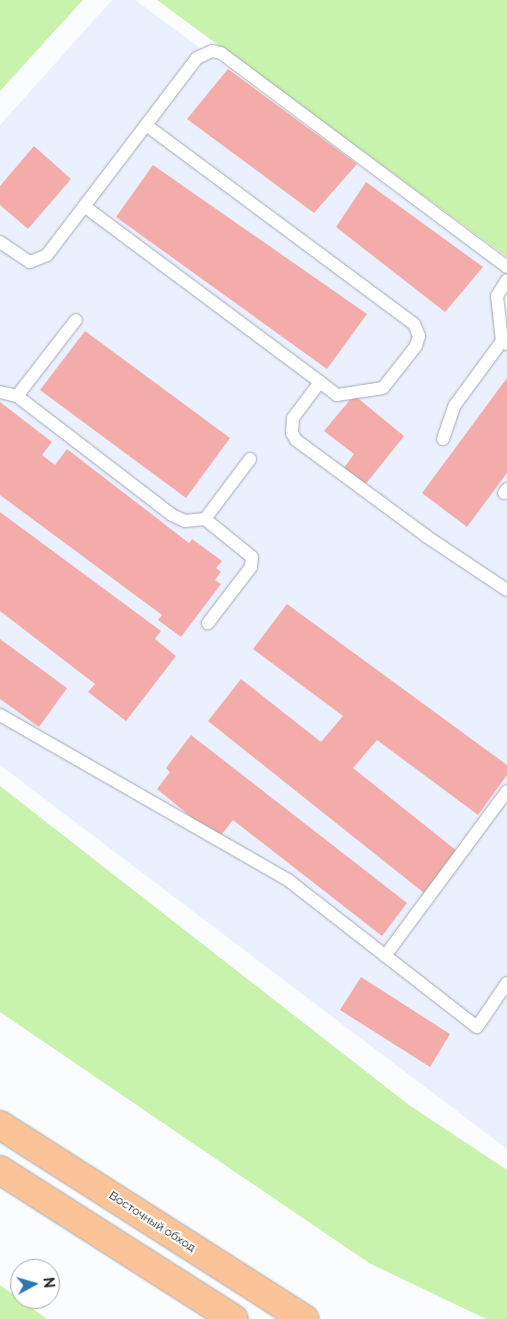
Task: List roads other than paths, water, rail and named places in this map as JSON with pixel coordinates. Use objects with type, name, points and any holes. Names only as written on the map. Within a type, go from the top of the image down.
[{"type":"highway","name":"Восточный обход","points":[[0,1125],[304,1319]]},
{"type":"highway","points":[[0,1170],[234,1319]]},
{"type":"lane","points":[[0,242],[23,259],[39,261],[84,206],[197,58],[212,51],[221,54],[507,268]]},
{"type":"lane","points":[[84,206],[337,395],[383,388],[416,346],[418,330],[146,125]]},
{"type":"lane","points":[[443,439],[455,404],[505,342],[497,296],[507,280]]},
{"type":"lane","points":[[17,396],[76,320]]},
{"type":"lane","points":[[320,382],[293,418],[292,433],[296,440],[426,536],[507,590]]},
{"type":"lane","points":[[0,392],[17,396],[178,519],[204,519],[249,553],[253,562],[208,623]]},
{"type":"lane","points":[[204,519],[250,459]]},
{"type":"lane","points":[[0,715],[288,880],[477,1027],[507,983]]},
{"type":"lane","points":[[385,956],[507,792]]}]
